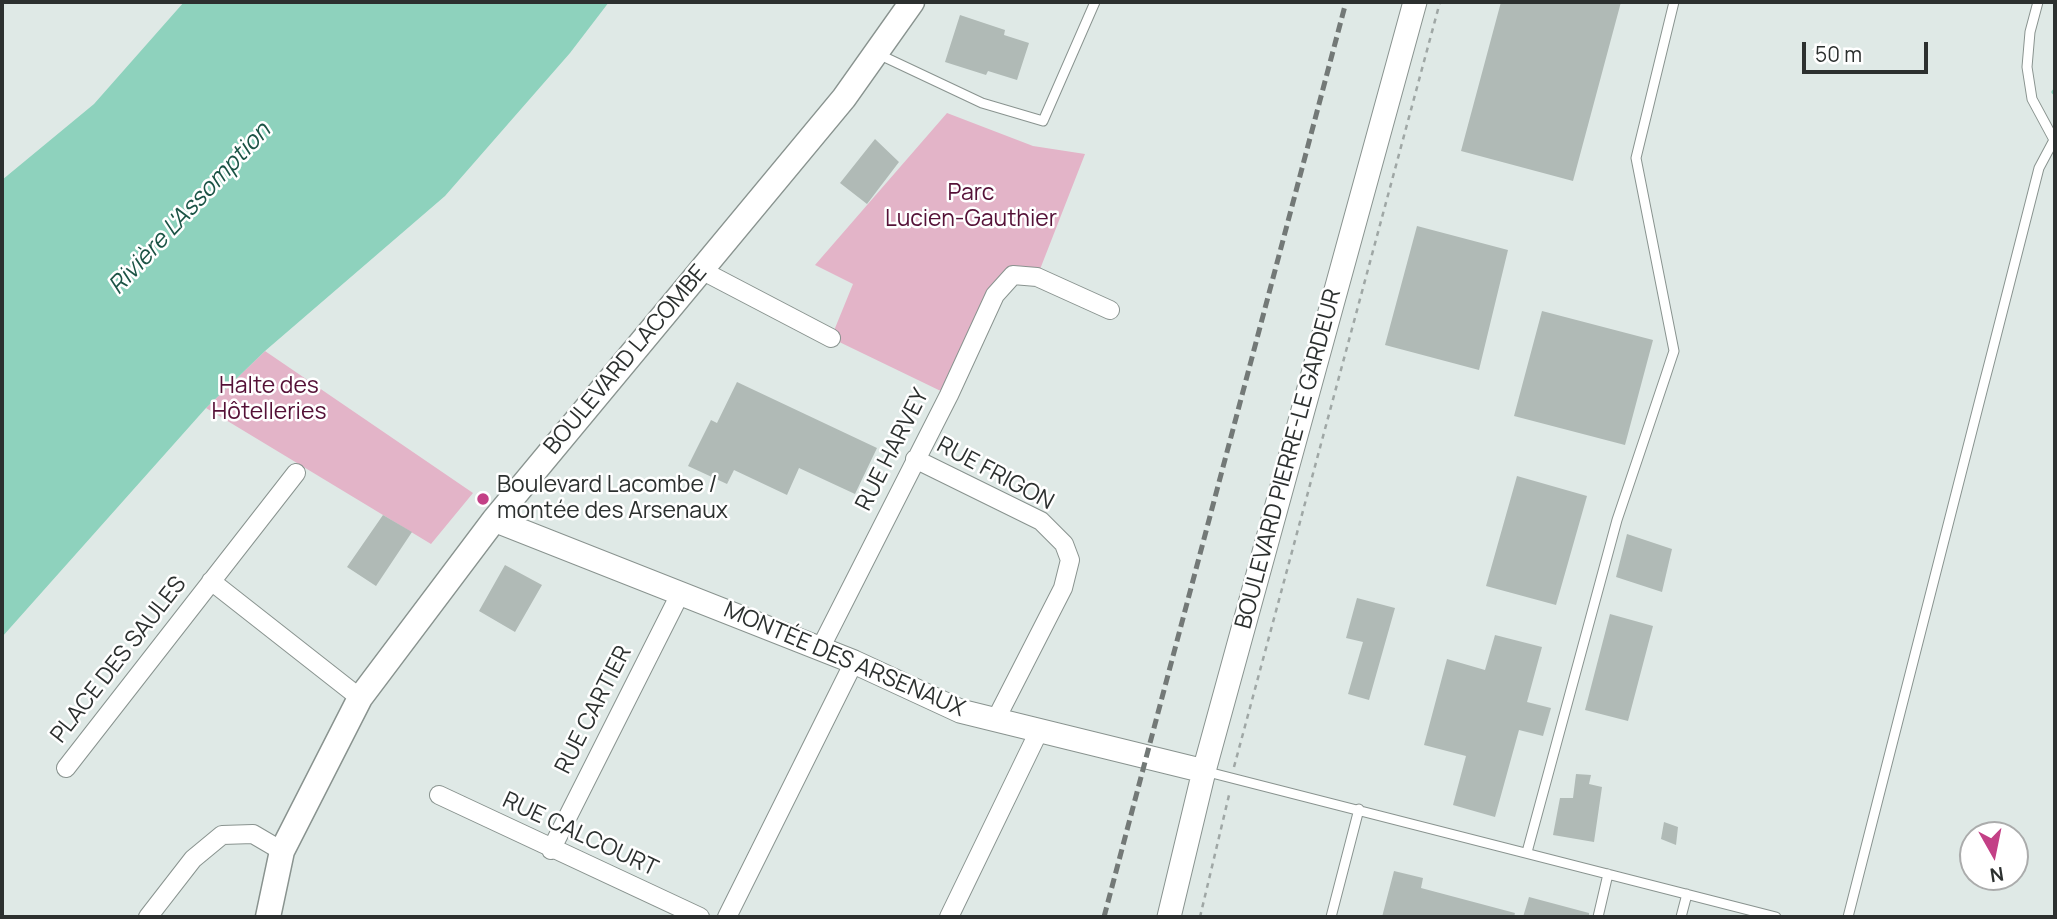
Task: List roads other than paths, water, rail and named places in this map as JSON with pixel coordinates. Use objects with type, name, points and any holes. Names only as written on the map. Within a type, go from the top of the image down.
[{"type":"main road","name":"BOULEVARD LACOMBE","points":[[268,917],[282,851],[360,698],[494,520],[878,54],[912,2]]},
{"type":"street","name":"BOULEVARD PIERRE-LE GARDEUR","points":[[1170,917],[1204,771],[1415,2]]},
{"type":"street","points":[[701,270],[831,338]]},
{"type":"street","name":"RUE HARVEY","points":[[820,649],[949,395],[995,295],[1013,275],[1037,277],[1110,310]]},
{"type":"street","name":"RUE FRIGON","points":[[915,459],[1041,521],[1064,544],[1070,560],[1063,588],[996,719]]},
{"type":"street","name":"PLACE DES SAULES","points":[[66,768],[296,473]]},
{"type":"street","name":"MONTÉE DES ARSENAUX","points":[[494,520],[854,662],[960,711],[1204,771]]},
{"type":"street","name":"PLACE DES SAULES","points":[[211,581],[360,698]]},
{"type":"street","name":"RUE CARTIER","points":[[551,850],[681,592]]},
{"type":"street","points":[[727,917],[854,662]]},
{"type":"street","points":[[949,917],[1039,731]]},
{"type":"street","name":"RUE CALCOURT","points":[[439,795],[551,850],[700,917]]},
{"type":"street","points":[[148,917],[193,859],[222,835],[253,834],[282,851]]},
{"type":"lane","points":[[878,54],[982,103],[1043,121],[1095,2]]},
{"type":"lane","points":[[1527,852],[1617,520],[1674,351],[1636,158],[1674,2]]},
{"type":"lane","points":[[1848,917],[2039,168],[2054,138],[2032,99],[2027,68],[2030,32],[2038,2]]},
{"type":"lane","points":[[1204,771],[1776,917]]},
{"type":"lane","points":[[1331,917],[1359,809]]},
{"type":"lane","points":[[1598,917],[1608,874]]},
{"type":"lane","points":[[1681,917],[1687,894]]},
{"type":"water","name":"Rivière L'Assomption","points":[[184,2],[609,2],[570,53],[445,196],[265,351],[206,408],[2,637],[2,180],[94,104]]},
{"type":"railway","points":[[1104,917],[1346,2]]},
{"type":"place","name":"Boulevard Lacombe / montée des Arsenaux","points":[[483,499]]},
{"type":"park label","name":"Parc Lucien-Gauthier","points":[[971,207]]},
{"type":"park label","name":"Halte des Hôtelleries","points":[[269,400]]}]
